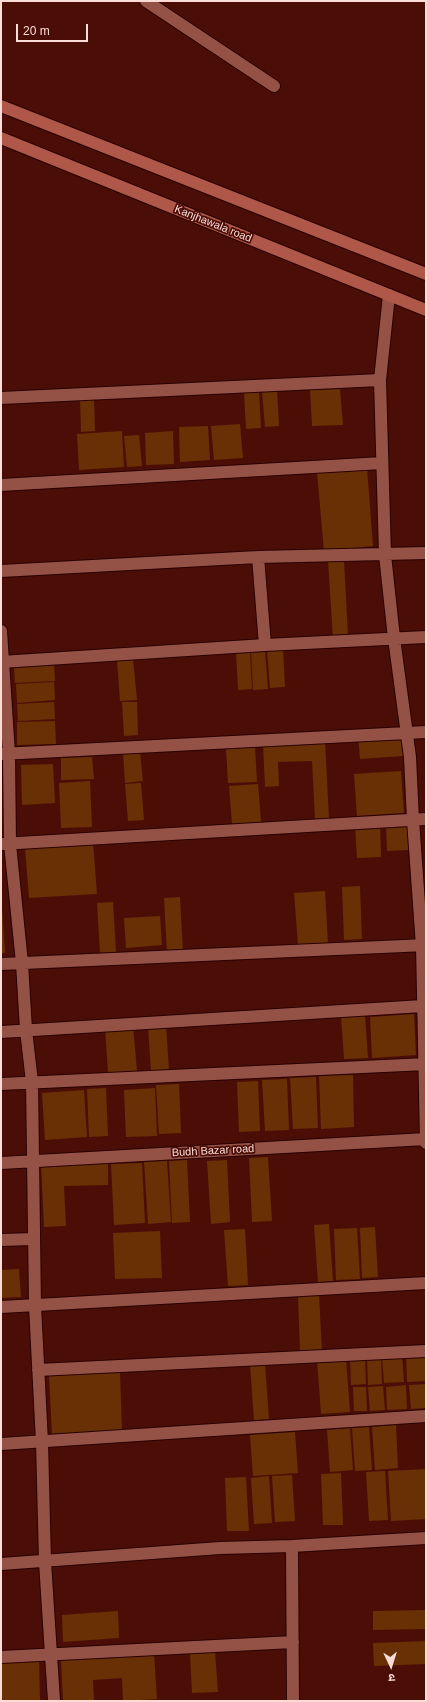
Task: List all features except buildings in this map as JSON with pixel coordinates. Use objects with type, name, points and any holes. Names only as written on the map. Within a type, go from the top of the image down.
[{"type":"main road","points":[[1,106],[426,274]]},
{"type":"main road","name":"Kanjhawala road","points":[[1,138],[426,310]]},
{"type":"street","points":[[146,1],[274,86]]},
{"type":"street","points":[[389,295],[380,380],[385,555],[394,638],[410,757],[413,820],[424,946],[423,1006],[426,1064],[426,1143]]},
{"type":"street","points":[[1,398],[380,380]]},
{"type":"street","points":[[1,485],[382,463]]},
{"type":"street","points":[[1,571],[258,557],[426,553]]},
{"type":"street","points":[[258,557],[265,645]]},
{"type":"street","points":[[1,630],[5,754],[5,844],[22,963],[26,1030],[32,1082],[35,1306],[42,1442],[45,1562],[54,1701]]},
{"type":"street","points":[[2,662],[426,636]]},
{"type":"street","points":[[5,754],[426,732]]},
{"type":"street","points":[[5,844],[426,820]]},
{"type":"street","points":[[1,964],[424,946]]},
{"type":"street","points":[[1,1032],[423,1006]]},
{"type":"street","points":[[1,1084],[426,1064]]},
{"type":"street","name":"Budh Bazar road","points":[[1,1163],[426,1139]]},
{"type":"street","points":[[1,1240],[34,1238]]},
{"type":"street","points":[[1,1307],[426,1283]]},
{"type":"street","points":[[38,1370],[426,1351]]},
{"type":"street","points":[[1,1444],[426,1416]]},
{"type":"street","points":[[1,1564],[45,1562],[220,1548],[292,1546],[426,1538]]},
{"type":"street","points":[[292,1546],[294,1701]]},
{"type":"street","points":[[1,1657],[293,1642]]}]
